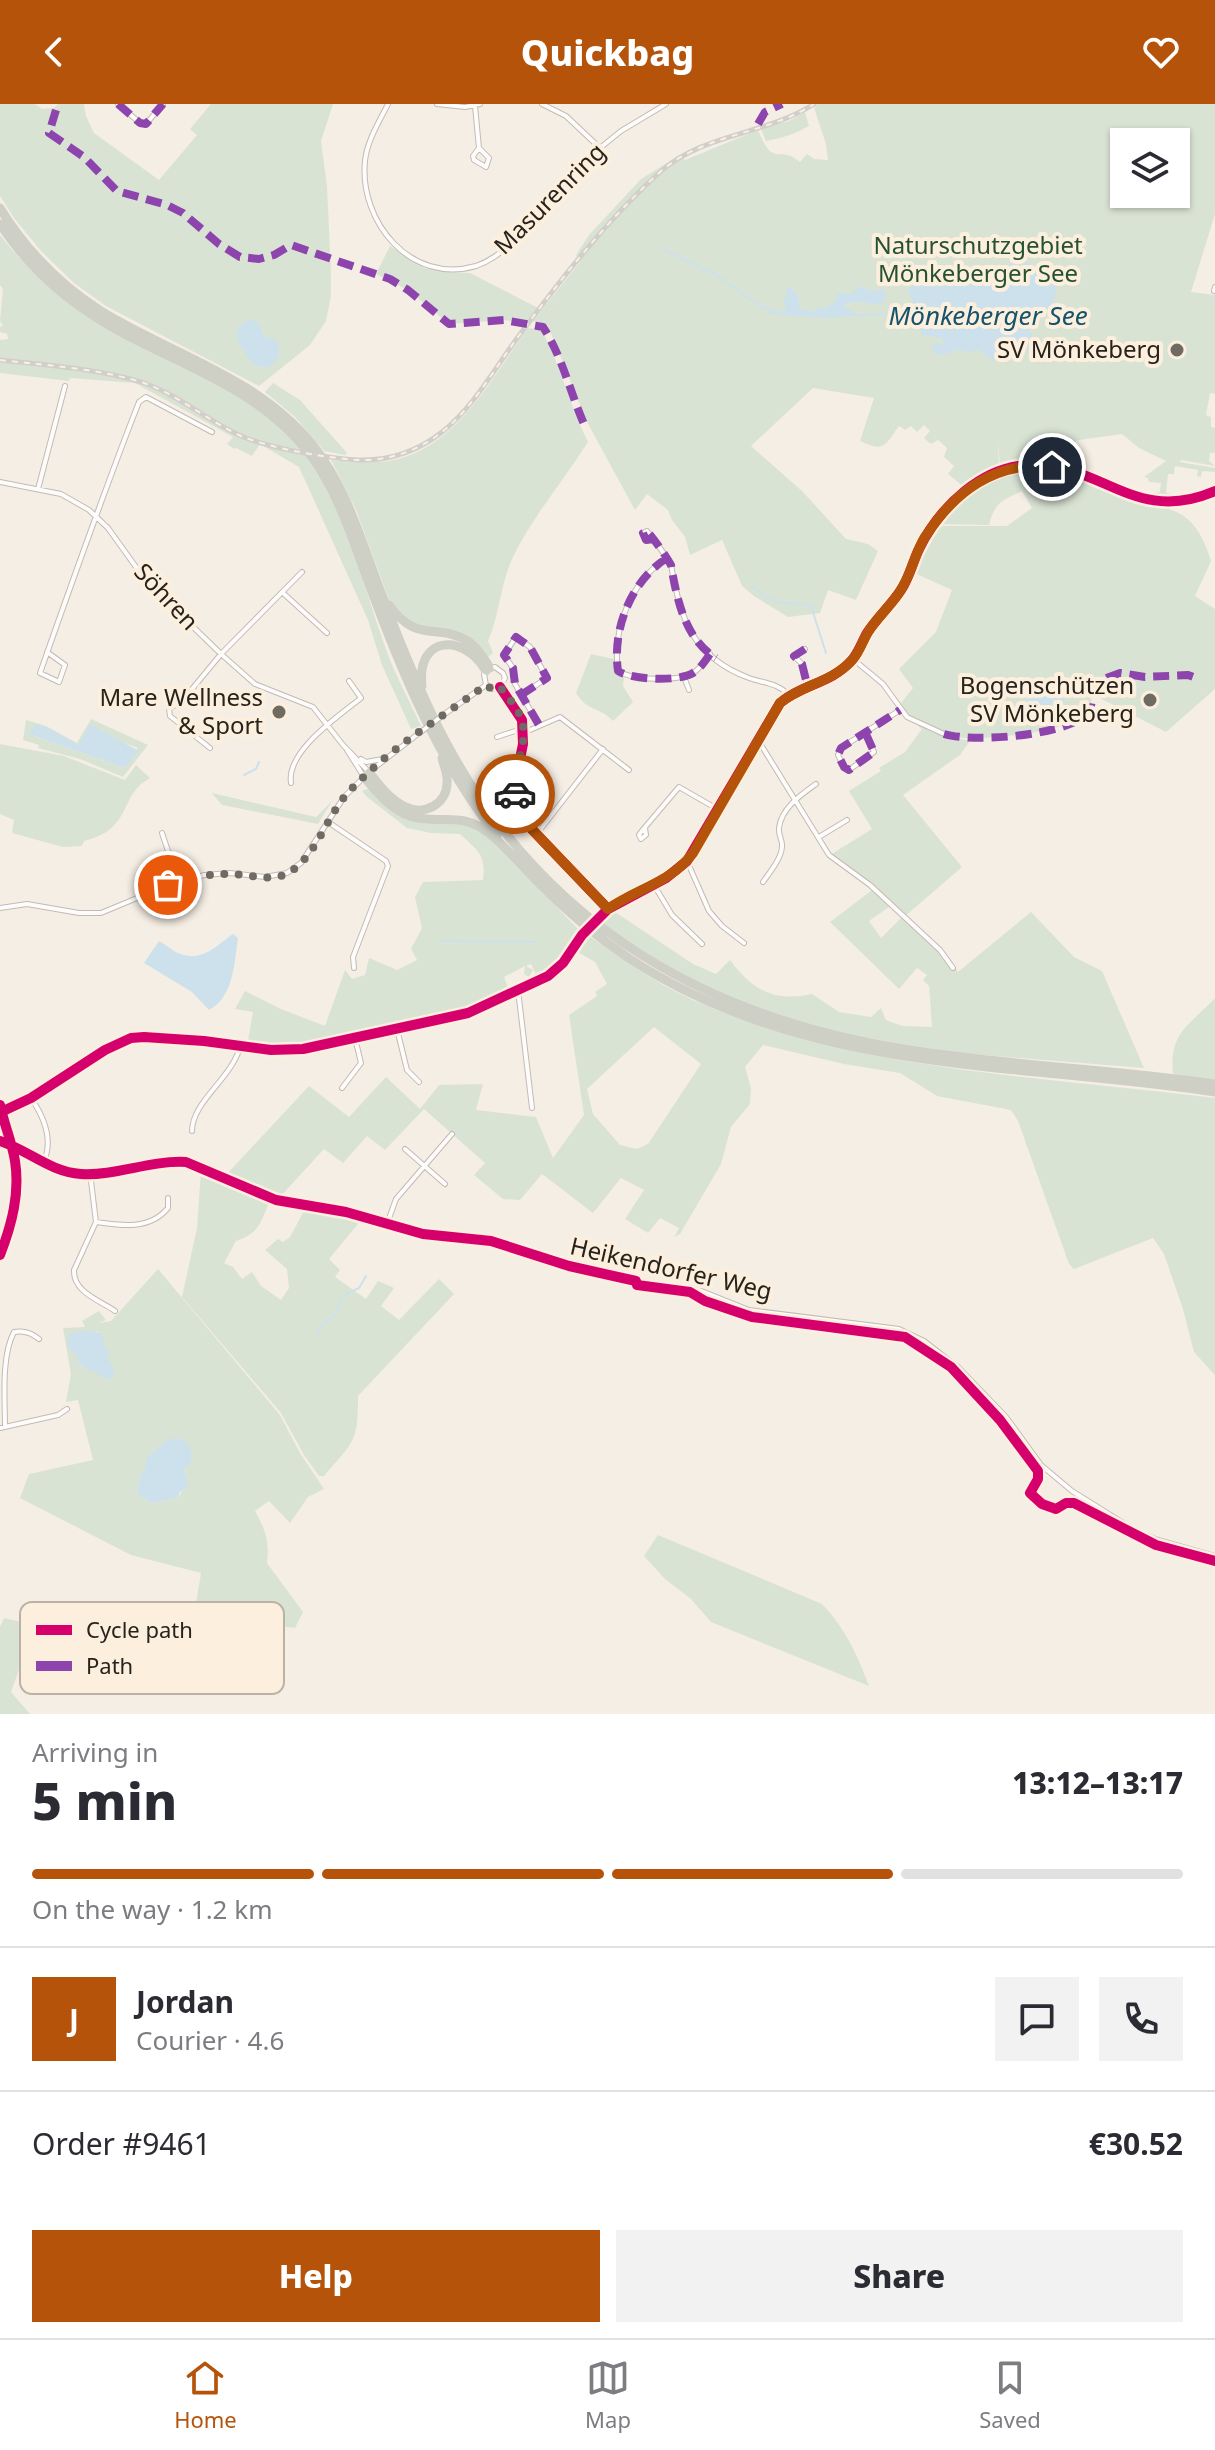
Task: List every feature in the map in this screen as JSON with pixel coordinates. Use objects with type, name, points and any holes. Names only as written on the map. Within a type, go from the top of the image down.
[{"type":"highway","points":[[0,208],[35,256],[88,302],[124,324],[233,379],[286,416],[317,451],[336,481],[423,696],[462,770],[487,809],[528,860],[599,926],[634,951],[691,984],[776,1020],[864,1042],[957,1057],[1134,1078],[1215,1092]]},
{"type":"highway","points":[[0,224],[29,262],[81,308],[248,398],[278,421],[304,448],[334,495],[396,654],[440,748],[480,813],[520,863]]},
{"type":"highway","points":[[381,593],[398,619],[414,629],[457,636],[469,642],[476,648],[488,670]]},
{"type":"highway","points":[[423,696],[422,666],[433,648],[445,644],[466,648],[488,670]]},
{"type":"highway","points":[[367,774],[404,806],[430,809],[444,796],[447,784],[440,748]]},
{"type":"highway","points":[[367,774],[401,812],[419,818],[451,818],[474,823],[490,834],[562,905],[630,959],[687,992],[756,1022],[827,1042],[899,1056],[982,1067],[1215,1084]]},
{"type":"main road","points":[[0,1255],[12,1220],[16,1194],[15,1161],[1,1108]]},
{"type":"street","points":[[118,104],[140,123],[146,124],[163,104]]},
{"type":"street","name":"Masurenring","points":[[388,104],[365,159],[368,198],[376,219],[394,246],[432,266],[450,269],[473,267],[496,256],[512,243],[600,148],[621,131],[666,104]]},
{"type":"street","points":[[437,104],[452,107],[477,105],[479,148],[474,160],[486,167],[489,158],[479,148]]},
{"type":"street","points":[[542,104],[566,116],[600,148]]},
{"type":"street","points":[[38,489],[65,386]]},
{"type":"street","points":[[47,652],[65,665],[59,682],[40,673],[47,652],[96,516],[142,398],[146,397],[212,432]]},
{"type":"street","points":[[1,1108],[31,1098],[123,1040],[144,1037],[287,1050],[453,1018],[548,976],[563,963],[600,915],[673,874],[687,861],[774,711],[789,695],[823,683],[853,659],[867,634],[901,589],[926,536],[956,499],[982,478],[1002,470],[1033,465],[1068,472],[1155,502],[1176,503],[1215,491]]},
{"type":"street","name":"Söhren","points":[[0,482],[69,497],[96,516],[116,538],[146,581],[221,654],[255,684],[308,704],[357,757],[367,774]]},
{"type":"street","points":[[654,539],[667,558],[689,631],[695,641],[721,665],[777,686],[789,695]]},
{"type":"street","points":[[667,558],[651,568],[621,619],[618,671],[624,675],[658,679],[684,677],[698,670],[710,654]]},
{"type":"street","points":[[210,748],[170,716],[169,709],[183,700],[221,654],[302,572]]},
{"type":"street","points":[[283,593],[327,633]]},
{"type":"street","points":[[521,695],[547,678],[530,647],[516,637],[504,655],[505,660],[513,668],[515,684],[521,695],[539,725]]},
{"type":"street","points":[[805,649],[794,656],[802,664],[808,688]]},
{"type":"street","points":[[853,659],[883,684],[907,717],[944,734]]},
{"type":"street","points":[[500,669],[503,673],[505,678],[500,687],[492,689],[486,685],[483,678],[488,670],[500,669]]},
{"type":"street","points":[[684,677],[689,690]]},
{"type":"street","points":[[291,783],[289,774],[307,743],[361,698],[349,681]]},
{"type":"street","points":[[0,908],[27,904],[79,913],[101,913],[178,881],[205,875],[230,873],[265,877],[287,873],[301,863],[344,797],[367,774],[486,685]]},
{"type":"street","points":[[500,687],[522,720],[514,789],[524,821],[608,909]]},
{"type":"street","points":[[866,734],[874,752],[849,770],[844,767],[838,752],[900,710]]},
{"type":"street","points":[[497,737],[560,717],[629,770]]},
{"type":"street","points":[[758,740],[835,862],[870,885],[940,950],[953,968]]},
{"type":"street","points":[[343,745],[367,774]]},
{"type":"street","points":[[536,835],[603,749]]},
{"type":"street","points":[[357,757],[366,762],[385,759]]},
{"type":"street","points":[[763,882],[782,847],[779,825],[795,799],[816,784]]},
{"type":"street","points":[[645,828],[679,787],[719,810]]},
{"type":"street","points":[[819,837],[847,820]]},
{"type":"street","points":[[328,822],[386,861],[388,866],[353,957],[354,968]]},
{"type":"street","points":[[162,833],[178,881]]},
{"type":"street","points":[[687,861],[709,911],[744,943]]},
{"type":"street","points":[[654,885],[672,915],[702,944]]},
{"type":"street","points":[[518,990],[532,1108]]},
{"type":"street","points":[[397,1029],[407,1070],[419,1082]]},
{"type":"street","points":[[342,1088],[361,1063],[355,1038]]},
{"type":"street","points":[[192,1131],[192,1120],[229,1072],[241,1044]]},
{"type":"street","points":[[31,1098],[46,1131],[48,1152],[43,1163]]},
{"type":"street","points":[[387,1224],[396,1199],[452,1134]]},
{"type":"street","name":"Heikendorfer Weg","points":[[0,1141],[65,1171],[90,1173],[172,1161],[186,1162],[264,1197],[346,1212],[433,1236],[491,1241],[569,1266],[652,1284],[699,1290],[749,1310],[891,1327],[908,1332],[959,1368],[1006,1417],[1041,1465],[1072,1491],[1136,1531],[1215,1556]]},
{"type":"street","points":[[405,1149],[445,1184]]},
{"type":"street","points":[[90,1173],[96,1222],[74,1270],[74,1278],[80,1290],[115,1311]]},
{"type":"street","points":[[96,1222],[121,1226],[142,1224],[163,1215],[168,1208],[168,1198]]},
{"type":"street","points":[[39,1339],[32,1333],[19,1331],[14,1332],[11,1338],[2,1428],[58,1415],[67,1409]]},
{"type":"green space","points":[[0,104],[35,104],[42,109],[54,108],[58,104],[84,104],[94,133],[159,180],[197,135],[190,129],[211,104],[333,104],[321,141],[327,186],[331,296],[326,321],[310,345],[259,386],[106,306],[74,283],[41,251],[0,196]]},
{"type":"green space","name":"Naturschutzgebiet Mönkeberger See","points":[[818,104],[1215,104],[1215,214],[1191,292],[1215,295],[1215,394],[1210,393],[1206,415],[1211,417],[1211,427],[1215,428],[1215,453],[1210,453],[1209,461],[1215,466],[1180,462],[1215,468],[1215,472],[1202,471],[1201,477],[1197,476],[1198,470],[1175,466],[1174,474],[1168,474],[1166,493],[1172,494],[1172,499],[1155,498],[1155,493],[1160,492],[1161,483],[1149,482],[1144,477],[1166,461],[1139,448],[1122,434],[1079,440],[1066,446],[1068,454],[1000,465],[998,442],[999,466],[981,474],[964,487],[948,474],[954,466],[944,457],[947,448],[938,440],[931,444],[924,438],[930,431],[924,425],[917,432],[911,426],[905,430],[899,426],[883,446],[868,444],[860,441],[874,398],[813,388],[751,446],[802,491],[846,539],[868,544],[878,551],[856,600],[828,590],[820,613],[788,617],[742,586],[722,540],[690,555],[685,537],[668,510],[647,494],[635,510],[587,422],[548,326],[533,321],[580,262],[576,255],[589,235],[641,179],[680,155],[685,160],[758,130],[773,153],[793,157],[800,162],[807,154],[814,159],[828,160],[814,108]]},
{"type":"green space","points":[[805,112],[809,126],[766,141],[761,129],[789,121]]},
{"type":"green space","points":[[0,235],[40,278],[82,311],[241,397],[287,434],[328,492],[343,524],[390,660],[421,726],[411,729],[382,665],[368,620],[299,467],[260,444],[252,456],[234,449],[227,444],[233,437],[135,383],[70,378],[69,381],[0,373],[0,340],[8,339],[7,334],[0,332],[3,326],[0,321],[3,289],[0,285]]},
{"type":"green space","points":[[390,246],[425,268],[470,273],[538,308],[525,323],[504,320],[449,324],[408,290],[376,274]]},
{"type":"green space","points":[[528,328],[541,329],[588,442],[513,557],[488,641],[493,653],[486,659],[469,639],[419,629],[397,611],[389,600],[356,510],[331,460],[387,461],[425,448],[460,420],[475,403]]},
{"type":"green space","points":[[273,383],[300,400],[347,453],[324,451],[295,417],[265,392]]},
{"type":"green space","points":[[1032,468],[1066,474],[1177,512],[1192,524],[1211,561],[1195,596],[1215,609],[1215,689],[1166,732],[1092,694],[1090,712],[1064,725],[1024,734],[952,737],[970,741],[960,755],[903,795],[962,867],[904,917],[945,952],[958,972],[1031,912],[1074,957],[1102,971],[1144,1068],[933,1051],[833,1033],[730,1000],[642,953],[599,922],[612,910],[693,964],[716,974],[730,960],[747,980],[765,992],[786,996],[812,994],[839,1012],[871,1017],[881,1008],[886,1020],[902,1026],[932,1027],[929,986],[923,980],[927,975],[917,968],[899,989],[830,922],[872,890],[889,907],[869,921],[881,938],[903,916],[873,886],[830,855],[872,829],[849,791],[905,752],[922,729],[898,707],[913,688],[899,669],[936,632],[952,590],[912,572],[919,553],[937,526],[1007,526],[1032,508],[1022,491],[1000,503],[989,525],[939,524],[979,485],[1002,474]]},
{"type":"green space","points":[[591,654],[614,659],[615,670],[624,678],[623,686],[633,702],[613,721],[585,704],[576,693]]},
{"type":"green space","points":[[91,719],[148,745],[123,777],[23,740],[26,720],[46,726],[77,743]],"holes":[[[90,725],[111,738],[138,748],[122,767],[29,734],[45,727],[78,745]]]},
{"type":"green space","points":[[0,744],[64,756],[125,780],[136,765],[150,778],[133,793],[111,828],[100,836],[84,841],[82,846],[63,847],[12,833],[14,820],[0,814]]},
{"type":"green space","points":[[371,789],[405,818],[431,824],[457,823],[488,836],[579,930],[562,957],[545,974],[538,978],[531,964],[526,966],[533,970],[529,977],[524,974],[525,966],[504,977],[509,990],[450,1015],[315,1043],[272,1046],[248,1040],[253,1012],[235,1009],[245,991],[325,1026],[345,970],[352,979],[365,975],[369,958],[397,970],[417,960],[411,949],[422,928],[415,897],[423,882],[483,880],[482,859],[460,834],[407,828],[367,797],[362,791]]},
{"type":"green space","points":[[212,793],[316,817],[332,801],[318,824],[222,805]]},
{"type":"green space","points":[[588,935],[651,978],[691,999],[754,1023],[883,1057],[949,1068],[1215,1098],[1215,1375],[1194,1352],[1164,1254],[1153,1238],[1074,1269],[1069,1264],[1018,1121],[1011,1110],[937,1096],[900,1073],[763,1045],[745,1067],[751,1088],[750,1104],[731,1127],[721,1164],[680,1234],[674,1237],[679,1228],[660,1218],[648,1233],[625,1219],[644,1190],[621,1178],[593,1213],[542,1174],[520,1200],[503,1199],[474,1175],[485,1163],[424,1109],[385,1150],[367,1136],[343,1163],[324,1149],[279,1198],[225,1176],[309,1086],[349,1117],[386,1077],[420,1109],[439,1085],[483,1084],[476,1110],[536,1117],[553,1158],[584,1115],[569,1015],[597,996],[595,992],[607,984],[595,962],[576,951]],"holes":[[[654,1027],[701,1064],[648,1144],[637,1149],[620,1145],[593,1114],[587,1089]]]},
{"type":"green space","points":[[1215,998],[1215,1081],[1173,1074],[1174,1048],[1178,1039],[1189,1023]]},
{"type":"green space","points":[[201,1170],[269,1202],[258,1227],[236,1241],[224,1263],[233,1267],[242,1279],[252,1272],[261,1286],[281,1300],[289,1288],[287,1269],[265,1250],[278,1239],[283,1242],[290,1237],[305,1209],[357,1219],[358,1224],[329,1259],[340,1270],[335,1277],[366,1299],[378,1281],[394,1288],[381,1306],[399,1320],[439,1279],[454,1294],[358,1396],[355,1433],[324,1476],[319,1476],[304,1455],[281,1413],[182,1297],[197,1228]]},
{"type":"green space","points":[[158,1269],[280,1415],[324,1489],[308,1497],[290,1523],[269,1501],[255,1511],[266,1536],[267,1563],[303,1612],[295,1628],[284,1627],[284,1602],[196,1602],[201,1573],[131,1555],[20,1498],[29,1474],[93,1460],[78,1400],[66,1402],[71,1374],[63,1328],[85,1327],[82,1321],[99,1311],[106,1320],[98,1323],[111,1321]],"holes":[[[98,1331],[106,1351],[106,1380],[71,1348]],[[148,1464],[185,1467],[188,1481],[178,1498],[152,1503],[137,1494],[140,1477]]]},
{"type":"green space","points":[[658,1535],[822,1604],[850,1642],[869,1686],[711,1622],[644,1556]]},
{"type":"green space","points":[[4,1618],[20,1622],[20,1667],[11,1692],[30,1714],[0,1714],[0,1627]]},
{"type":"water","name":"Mönkeberger See","points":[[1013,256],[1017,259],[1016,265],[1020,266],[1026,261],[1039,270],[1039,278],[1046,284],[1056,280],[1056,294],[1050,306],[1026,320],[1025,328],[1032,333],[1028,350],[1015,347],[1001,359],[993,361],[975,348],[973,352],[956,350],[945,355],[936,354],[931,348],[936,342],[944,346],[942,338],[922,335],[917,324],[903,314],[907,306],[913,303],[908,290],[921,270],[934,278],[945,276],[947,266],[951,266],[952,275],[958,281],[970,281],[982,267],[987,267],[987,280],[1000,275],[1000,265],[1010,265]]},
{"type":"water","points":[[860,286],[871,291],[882,289],[885,292],[884,302],[881,305],[845,303],[854,316],[830,318],[769,314],[768,309],[782,312],[787,309],[782,301],[788,296],[786,288],[790,287],[798,296],[800,309],[815,312],[816,308],[825,308],[837,300],[836,293],[851,294]]},
{"type":"water","points":[[247,320],[257,321],[265,337],[276,339],[279,355],[268,368],[253,365],[237,340],[237,330]]},
{"type":"water","points":[[1032,694],[1057,695],[1063,698],[1066,706],[1031,716],[1022,712],[1021,706]]},
{"type":"water","points":[[90,724],[139,751],[122,767],[29,734],[35,725],[46,727],[78,745]]},
{"type":"water","points":[[233,934],[238,938],[228,988],[209,1010],[192,992],[144,963],[159,941],[178,953],[196,956]]},
{"type":"water","points":[[85,1330],[101,1333],[106,1350],[111,1351],[107,1357],[114,1369],[113,1377],[106,1380],[83,1366],[67,1346],[68,1335]]},
{"type":"water","points":[[178,1438],[188,1443],[192,1455],[190,1465],[184,1471],[187,1488],[180,1492],[178,1498],[152,1503],[137,1494],[140,1477],[147,1464],[146,1458],[167,1440]]},
{"type":"waterway","points":[[661,248],[720,277],[768,309]]},
{"type":"waterway","points":[[854,315],[903,314]]},
{"type":"waterway","points":[[752,586],[775,601],[811,606],[826,653]]},
{"type":"waterway","points":[[244,775],[256,769],[259,762]]},
{"type":"waterway","points":[[439,941],[537,942]]},
{"type":"waterway","points":[[317,1334],[325,1322],[336,1315],[343,1297],[359,1288],[366,1276]]},
{"type":"railway","points":[[0,360],[92,371],[144,383],[239,435],[281,448],[358,460],[403,454],[433,439],[464,411],[585,251],[660,172],[696,149],[776,122],[814,104]]},
{"type":"marked path","points":[[118,104],[140,123],[146,124],[163,104]]},
{"type":"marked path","points":[[758,124],[765,112],[782,104]]},
{"type":"marked path","points":[[56,110],[49,133],[84,157],[117,191],[167,205],[183,213],[219,244],[240,257],[259,259],[291,245],[390,279],[449,324],[504,320],[543,327],[561,362],[584,424]]},
{"type":"marked path","points":[[654,539],[646,540],[643,533],[647,531],[654,539],[671,565],[684,618],[697,640],[716,658]]},
{"type":"marked path","points":[[667,558],[643,579],[627,607],[618,639],[618,671],[644,678],[677,678],[696,671],[710,654]]},
{"type":"marked path","points":[[521,695],[547,678],[530,647],[516,637],[504,655],[513,668],[515,684],[539,725]]},
{"type":"marked path","points":[[805,649],[794,656],[802,664],[808,688]]},
{"type":"marked path","points":[[944,734],[998,737],[1062,727],[1090,712],[1094,687],[1120,673],[1145,677],[1188,675],[1199,679]]},
{"type":"marked path","points":[[866,734],[874,752],[849,770],[838,755],[841,748],[900,710]]},
{"type":"cycle path","points":[[1,1112],[31,1098],[105,1050],[131,1038],[204,1041],[271,1050],[303,1049],[468,1013],[548,976],[563,963],[582,935],[608,909],[666,878],[687,861],[780,703],[835,674],[852,660],[867,633],[904,585],[918,551],[938,519],[950,504],[980,480],[997,472],[1034,465],[1081,474],[1141,498],[1187,500],[1215,491]]},
{"type":"cycle path","points":[[500,687],[522,720],[523,744],[514,789],[524,821],[608,909]]},
{"type":"cycle path","points":[[0,1105],[14,1154],[16,1173],[16,1197],[0,1255]]},
{"type":"cycle path","points":[[0,1141],[49,1165],[81,1174],[186,1162],[276,1200],[346,1212],[423,1234],[491,1241],[569,1266],[636,1281],[637,1285],[690,1292],[705,1301],[752,1317],[905,1337],[951,1367],[1000,1420],[1038,1471],[1038,1479],[1030,1493],[1042,1504],[1056,1509],[1066,1503],[1074,1503],[1156,1545],[1215,1561]]},
{"type":"way so far","points":[[168,885],[205,875],[230,873],[275,877],[287,873],[301,863],[344,797],[369,772],[486,685],[492,689],[500,687],[522,720],[523,744],[516,772],[515,794]]},
{"type":"place","name":"SV Mönkeberg","points":[[1177,350]]},
{"type":"place","name":"Bogenschützen SV Mönkeberg","points":[[1150,700]]},
{"type":"place","name":"Mare Wellness & Sport","points":[[279,712]]},
{"type":"route","points":[[515,794],[524,821],[608,909],[666,878],[693,853],[780,703],[789,695],[823,683],[853,659],[867,634],[901,589],[926,536],[948,508],[964,491],[999,471],[1033,465],[1052,467]]}]
